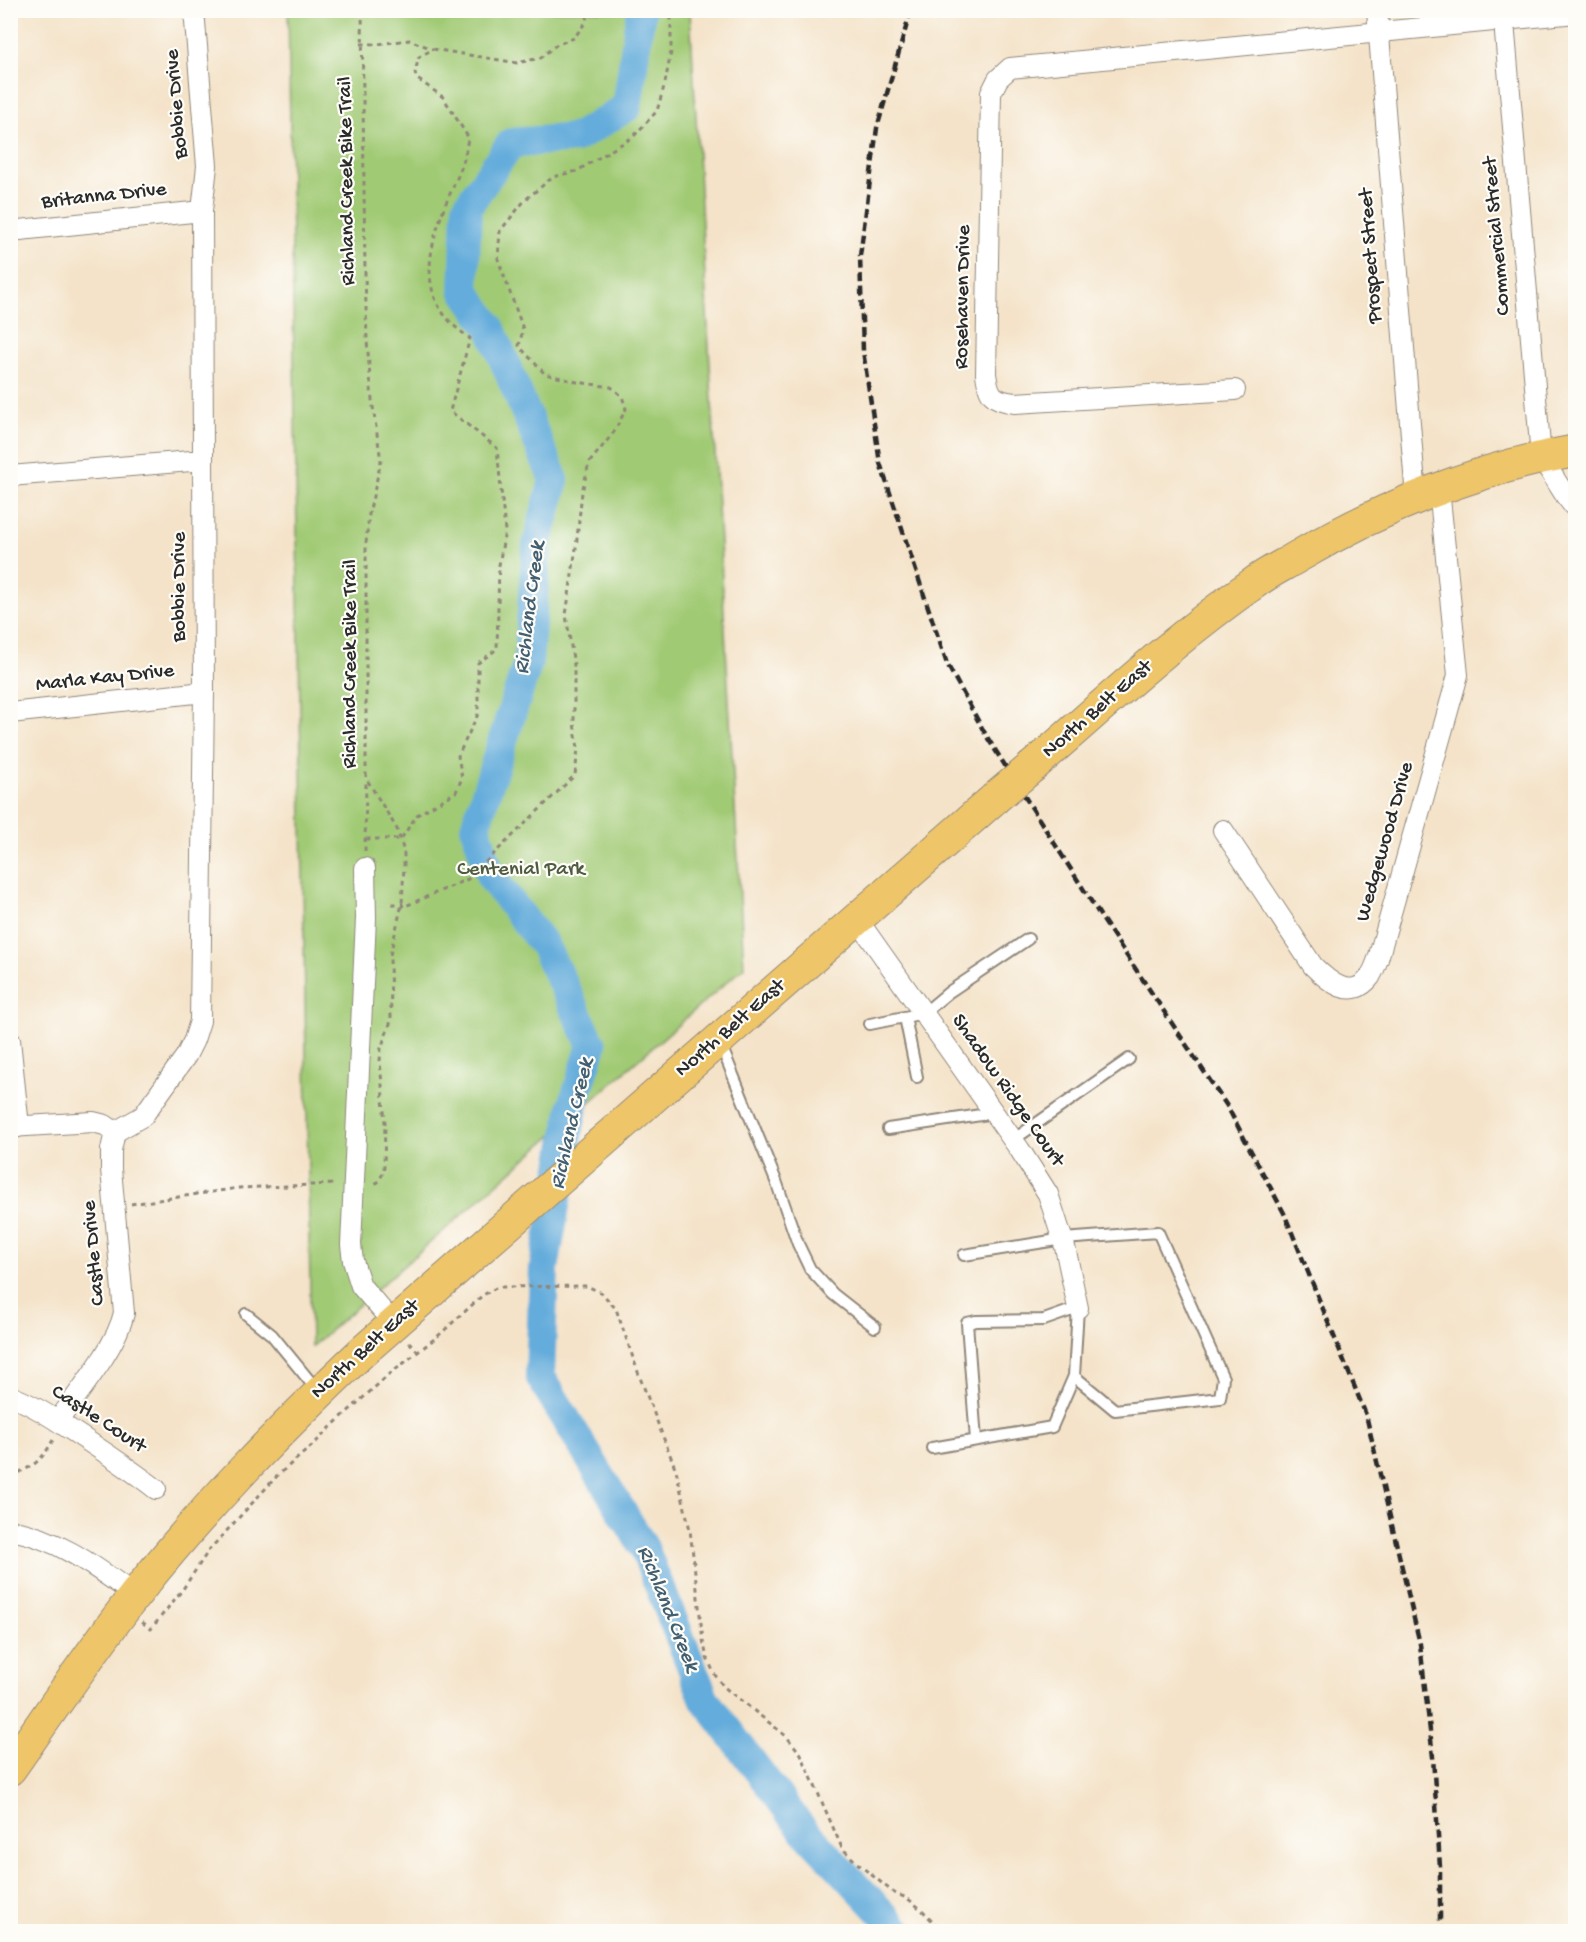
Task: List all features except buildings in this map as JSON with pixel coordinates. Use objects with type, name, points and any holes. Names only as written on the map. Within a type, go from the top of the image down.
[{"type":"main road","name":"North Belt East","points":[[10,1769],[130,1602],[184,1535],[291,1419],[394,1324],[994,799],[1184,637],[1254,582],[1331,537],[1427,494],[1541,457],[1575,451]]},
{"type":"street","name":"Bobbie Drive","points":[[115,1132],[143,1116],[186,1056],[200,1021],[204,692],[202,211],[207,166],[194,10]]},
{"type":"street","name":"Prospect Street","points":[[1377,10],[1397,278],[1427,494]]},
{"type":"street","points":[[1379,32],[1504,15],[1575,13]]},
{"type":"street","name":"Commercial Street","points":[[1504,15],[1541,457]]},
{"type":"street","name":"Rosehaven Drive","points":[[1235,390],[1015,403],[1002,401],[989,391],[986,374],[991,93],[998,79],[1010,68],[1379,32]]},
{"type":"street","name":"Britanna Drive","points":[[10,231],[202,211]]},
{"type":"street","points":[[1541,457],[1575,509]]},
{"type":"street","points":[[10,476],[204,460]]},
{"type":"street","name":"Wedgewood Drive","points":[[1223,830],[1313,966],[1330,983],[1345,988],[1360,986],[1370,977],[1378,959],[1458,675],[1427,494]]},
{"type":"street","name":"Marla Kay Drive","points":[[10,713],[204,692]]},
{"type":"street","points":[[365,868],[366,918],[351,1227],[353,1261],[361,1286],[394,1324]]},
{"type":"street","name":"Shadow Ridge Court","points":[[857,919],[914,1015],[994,1113],[1048,1194],[1063,1239],[1078,1308]]},
{"type":"street","points":[[10,1040],[15,1127],[93,1122],[105,1125],[115,1132]]},
{"type":"street","name":"Castle Drive","points":[[58,1421],[121,1328],[124,1313],[111,1150],[115,1132]]},
{"type":"street","name":"Castle Court","points":[[10,1395],[58,1421],[156,1489]]},
{"type":"street","points":[[10,1530],[65,1549],[91,1563],[130,1602]]},
{"type":"lane","points":[[870,1024],[914,1015],[1028,939]]},
{"type":"lane","points":[[914,1015],[917,1077]]},
{"type":"lane","points":[[719,1040],[776,1181],[798,1244],[810,1269],[833,1294],[875,1327]]},
{"type":"lane","points":[[1013,1140],[1129,1059]]},
{"type":"lane","points":[[888,1129],[994,1113]]},
{"type":"lane","points":[[964,1255],[1063,1239],[1158,1232],[1223,1378],[1220,1398],[1115,1410],[1074,1376]]},
{"type":"lane","points":[[932,1448],[1052,1427],[1074,1376],[1078,1308],[1044,1320],[967,1323],[976,1440]]},
{"type":"lane","points":[[246,1314],[272,1335],[319,1393]]},
{"type":"path","name":"Richland Creek Bike Trail","points":[[114,1206],[239,1188],[373,1185],[380,1181],[384,1168],[385,1123],[380,1061],[381,1048],[391,1021],[390,955],[402,904],[404,866],[401,839],[384,805],[366,778],[366,543],[369,514],[381,461],[367,341],[362,10]]},
{"type":"path","points":[[361,44],[409,40],[432,49],[517,63],[540,58],[556,45],[574,38],[585,22],[589,10]]},
{"type":"path","points":[[392,904],[402,904],[403,907],[468,879],[574,775],[578,748],[574,723],[574,665],[566,615],[582,492],[589,463],[614,432],[626,409],[622,396],[610,387],[545,374],[519,346],[523,329],[498,259],[500,231],[525,200],[553,177],[577,171],[633,137],[657,111],[670,52],[671,10]]},
{"type":"path","points":[[366,839],[401,839],[417,815],[456,792],[462,778],[458,756],[478,714],[478,663],[497,649],[499,565],[505,531],[497,448],[450,411],[470,338],[454,328],[441,312],[429,277],[432,243],[464,160],[468,137],[443,97],[416,78],[415,72],[419,57],[432,49]]},
{"type":"path","points":[[365,868],[366,778]]},
{"type":"path","points":[[130,1602],[151,1629],[183,1589],[209,1550],[278,1475],[385,1378],[438,1336],[483,1294],[501,1287],[587,1286],[602,1293],[616,1309],[676,1470],[690,1530],[703,1640],[707,1658],[715,1675],[724,1687],[786,1736],[801,1754],[842,1848],[894,1893],[907,1898],[922,1910],[943,1932]]},
{"type":"path","points":[[10,1476],[33,1467],[41,1460],[56,1435],[58,1421]]},
{"type":"green space","name":"Centenial Park","points":[[288,11],[690,11],[744,967],[311,1347]]},
{"type":"waterway","name":"Richland Creek","points":[[641,10],[627,107],[576,138],[511,143],[467,207],[464,290],[490,327],[554,480],[537,545],[528,662],[475,827],[491,877],[544,945],[592,1045],[573,1105],[544,1268],[540,1376],[644,1548],[705,1700],[801,1827],[900,1932]]},
{"type":"railway","points":[[911,10],[877,128],[860,256],[863,351],[880,463],[947,664],[987,737],[1103,920],[1227,1106],[1284,1213],[1366,1415],[1420,1644],[1433,1757],[1440,1867],[1440,1932]]}]
